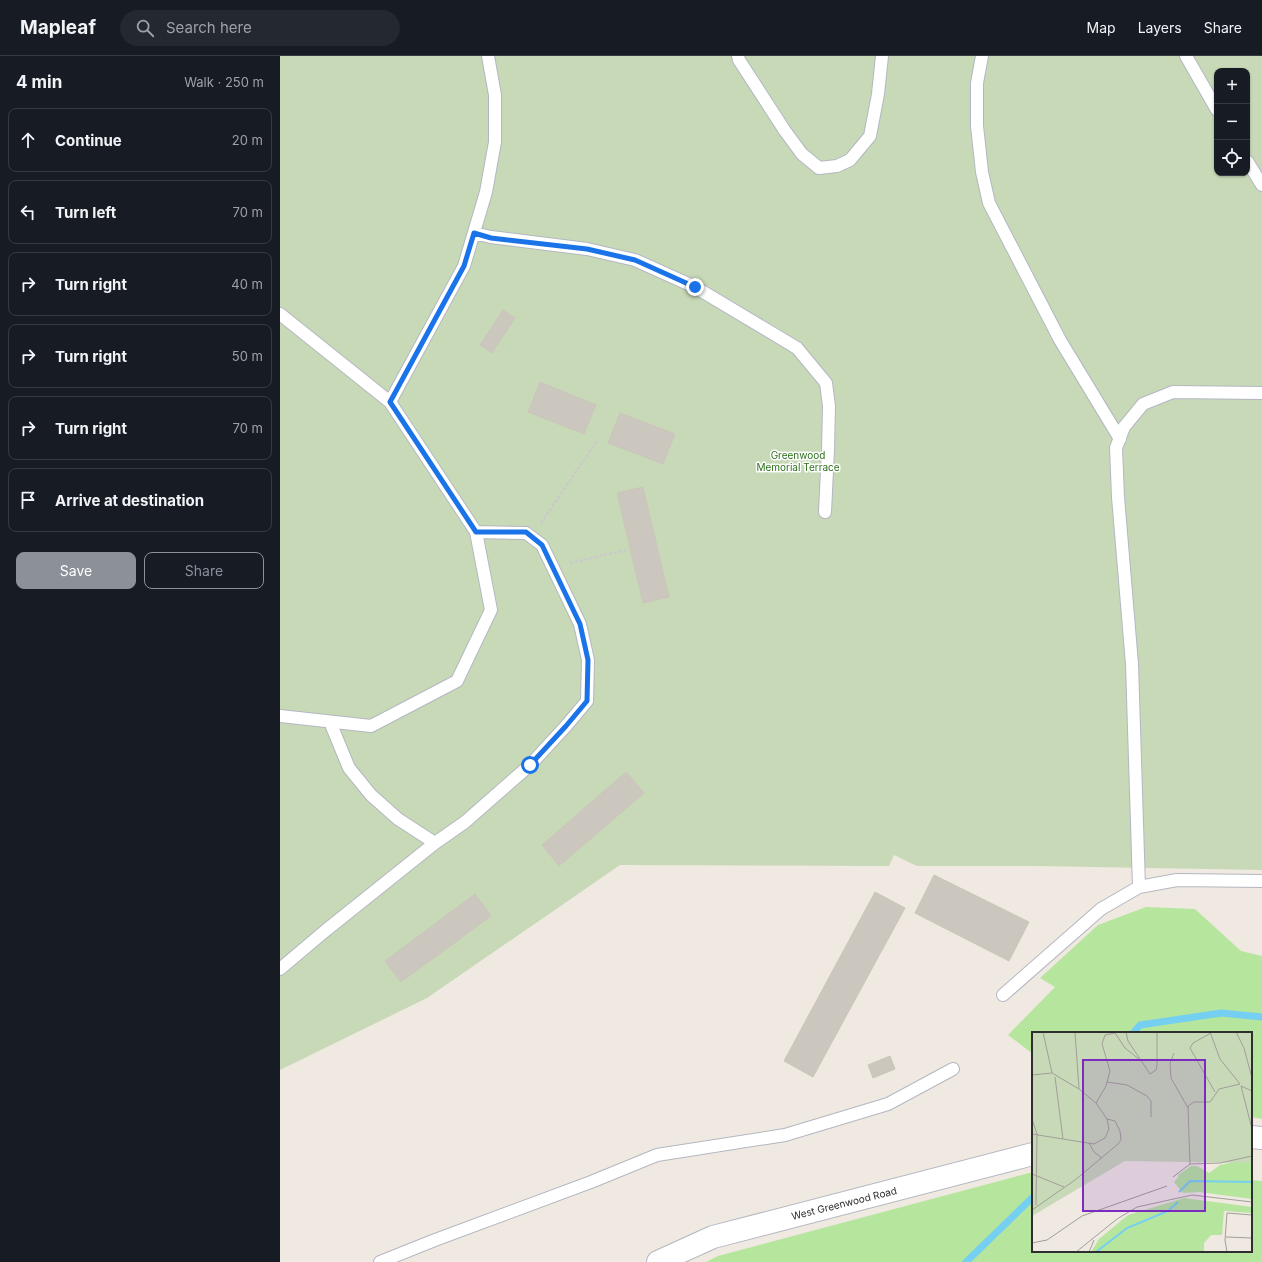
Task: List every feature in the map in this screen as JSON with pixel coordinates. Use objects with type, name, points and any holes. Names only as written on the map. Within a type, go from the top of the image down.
[{"type":"street","points":[[1252,1137],[1262,1138]]},
{"type":"street","name":"West Greenwood Road","points":[[658,1262],[713,1237],[1032,1154]]},
{"type":"lane","points":[[390,402],[464,266],[486,192],[495,142],[495,95],[488,56]]},
{"type":"lane","points":[[737,57],[785,131],[802,154],[819,168],[837,166],[850,160],[870,136],[878,94],[882,56]]},
{"type":"lane","points":[[982,56],[977,83],[977,126],[982,172],[989,203],[1060,340],[1120,439]]},
{"type":"lane","points":[[1186,56],[1214,105]]},
{"type":"lane","points":[[1250,166],[1262,185]]},
{"type":"lane","points":[[474,233],[491,238],[587,249],[635,260],[695,287],[797,348],[826,383],[829,406],[825,512]]},
{"type":"lane","points":[[280,314],[390,402],[476,532],[491,610],[457,681],[371,726],[280,716]]},
{"type":"lane","points":[[1139,887],[1132,664],[1116,448],[1124,427],[1143,404],[1173,392],[1262,393]]},
{"type":"lane","points":[[280,969],[435,843],[465,822],[530,765],[587,701],[588,660],[580,624],[542,545],[526,532],[476,532]]},
{"type":"lane","points":[[330,722],[349,768],[371,796],[398,819],[435,843]]},
{"type":"lane","points":[[1003,995],[1101,909],[1139,887],[1177,880],[1262,881]]},
{"type":"lane","points":[[380,1262],[591,1182],[657,1155],[785,1135],[888,1104],[953,1069]]},
{"type":"path","points":[[532,537],[597,441]]},
{"type":"path","points":[[552,567],[626,550]]},
{"type":"green space","name":"Greenwood Memorial Terrace","points":[[280,56],[1262,56],[1262,870],[1038,866],[917,866],[894,855],[889,866],[620,865],[427,998],[280,1070]]},
{"type":"green space","points":[[1146,907],[1195,909],[1241,951],[1262,956],[1262,1119],[1252,1117],[1252,1032],[1032,1032],[1032,1053],[1008,1035],[1055,987],[1040,978],[1098,925]]},
{"type":"green space","points":[[1032,1172],[1032,1252],[1252,1252],[1252,1180],[1262,1181],[1262,1262],[706,1262],[718,1256]]},
{"type":"building","points":[[503,310],[515,318],[492,353],[480,345]]},
{"type":"building","points":[[540,382],[596,405],[584,434],[528,412]]},
{"type":"building","points":[[620,413],[675,434],[663,464],[608,443]]},
{"type":"building","points":[[643,487],[669,597],[643,603],[617,493]]},
{"type":"building","points":[[626,772],[644,793],[559,866],[542,845]]},
{"type":"building","points":[[934,875],[1029,922],[1009,961],[915,913]]},
{"type":"building","points":[[875,892],[905,908],[813,1077],[784,1061]]},
{"type":"building","points":[[475,894],[491,916],[401,982],[385,961]]},
{"type":"building","points":[[890,1056],[895,1069],[873,1078],[868,1065]]},
{"type":"waterway","points":[[1134,1032],[1140,1025],[1221,1013],[1262,1017]]},
{"type":"waterway","points":[[966,1262],[1032,1198]]},
{"type":"route","points":[[530,765],[587,701],[588,660],[580,624],[542,545],[526,532],[476,532],[390,402],[464,266],[474,233],[491,238],[587,249],[635,260],[695,287]]}]
